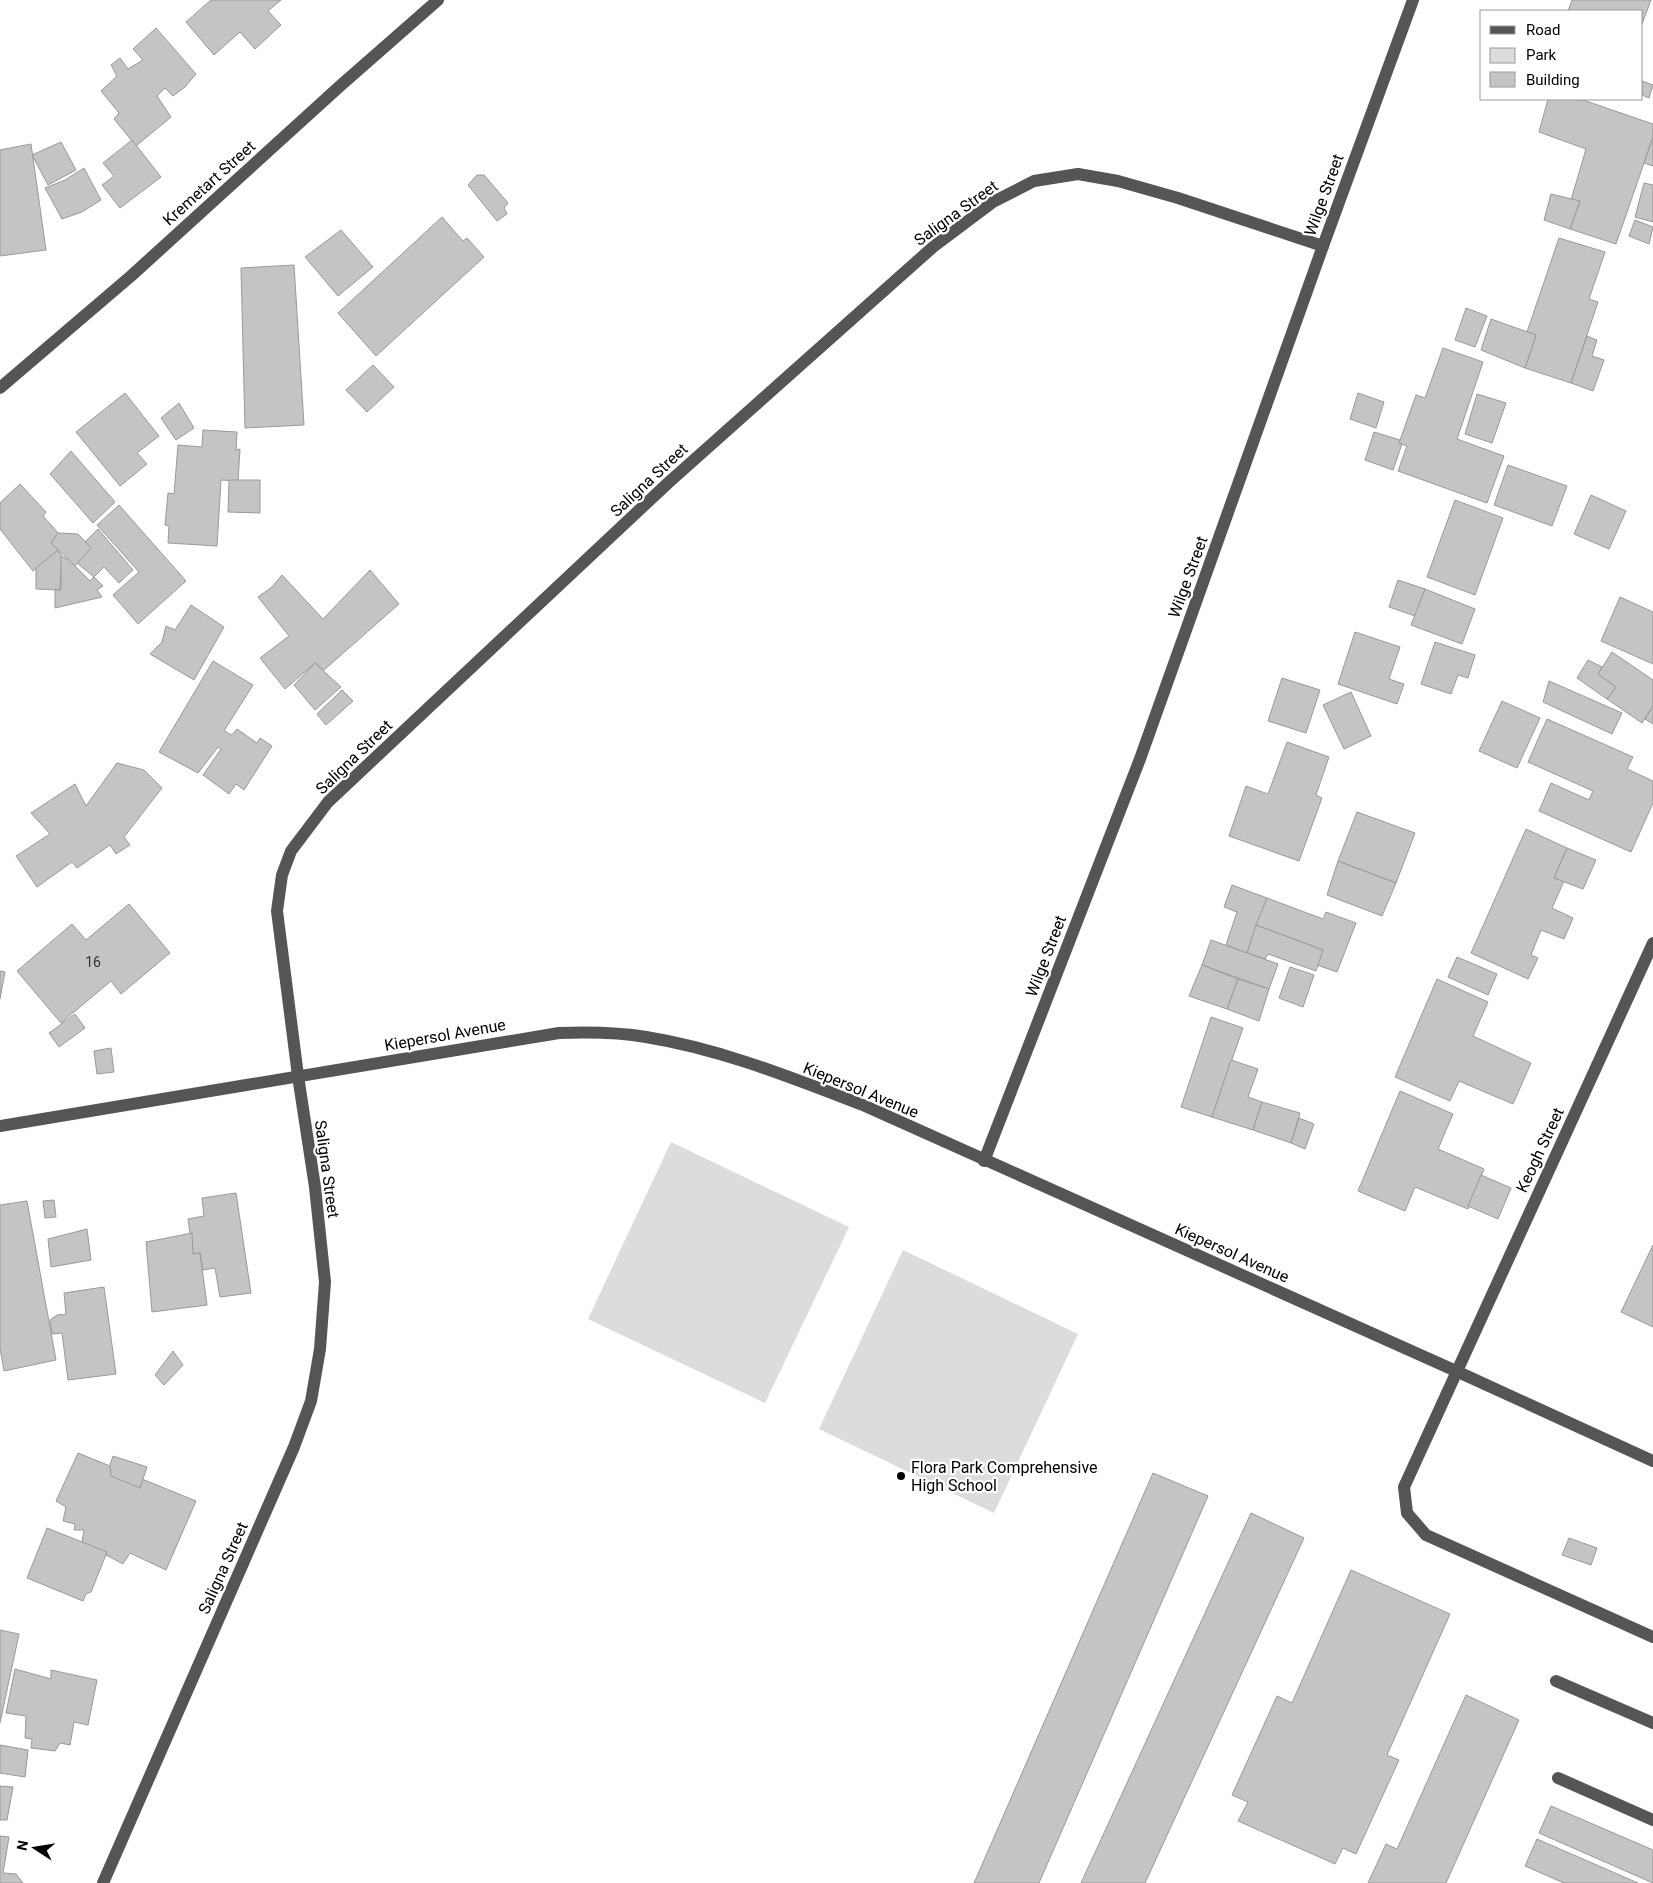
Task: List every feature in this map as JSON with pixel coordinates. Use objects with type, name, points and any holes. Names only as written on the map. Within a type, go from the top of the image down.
[{"type":"street","name":"Kremetart Street","points":[[0,388],[131,276],[340,86],[438,0]]},
{"type":"street","name":"Wilge Street","points":[[984,1161],[1140,759],[1413,0]]},
{"type":"street","name":"Saligna Street","points":[[103,1883],[294,1448],[311,1401],[320,1349],[325,1282],[315,1187],[298,1076],[277,911],[282,875],[291,851],[336,796],[668,483],[933,247],[993,202],[1034,181],[1078,174],[1118,182],[1178,198],[1323,246]]},
{"type":"street","name":"Keogh Street","points":[[1653,943],[1404,1487],[1407,1513],[1426,1535],[1653,1637]]},
{"type":"street","name":"Kiepersol Avenue","points":[[0,1126],[559,1033],[596,1032],[645,1037],[713,1052],[763,1068],[863,1105],[1653,1461]]},
{"type":"street","points":[[1556,1682],[1653,1723]]},
{"type":"street","points":[[1558,1778],[1653,1820]]},
{"type":"green space","points":[[671,1142],[849,1227],[765,1403],[588,1319]]},
{"type":"green space","points":[[903,1250],[1078,1334],[994,1513],[819,1429]]},
{"type":"building","points":[[211,0],[281,0],[268,11],[281,25],[255,49],[240,32],[214,55],[186,22]]},
{"type":"building","points":[[1572,0],[1651,0],[1643,21],[1643,10],[1568,10]]},
{"type":"building","points":[[156,28],[196,74],[185,87],[173,96],[165,88],[157,96],[171,117],[136,146],[114,119],[119,113],[101,91],[117,76],[111,65],[120,58],[128,69],[143,60],[133,49]]},
{"type":"building","points":[[1643,81],[1653,85],[1649,98],[1643,95]]},
{"type":"building","points":[[1548,100],[1583,100],[1653,124],[1653,137],[1616,244],[1570,229],[1580,201],[1571,200],[1586,149],[1539,132]]},
{"type":"building","points":[[1653,137],[1653,166],[1644,163]]},
{"type":"building","points":[[132,140],[161,177],[120,208],[102,185],[114,176],[103,163]]},
{"type":"building","points":[[61,142],[76,170],[48,185],[32,155]]},
{"type":"building","points":[[31,144],[46,250],[0,256],[0,150]]},
{"type":"building","points":[[84,168],[101,200],[82,212],[62,219],[45,188],[65,180]]},
{"type":"building","points":[[477,175],[484,175],[508,203],[504,208],[507,214],[497,221],[468,185]]},
{"type":"building","points":[[1644,183],[1653,185],[1653,222],[1635,217]]},
{"type":"building","points":[[1551,194],[1580,201],[1570,229],[1544,220]]},
{"type":"building","points":[[442,217],[463,241],[467,238],[484,257],[376,356],[338,313]]},
{"type":"building","points":[[1635,220],[1653,227],[1649,244],[1629,236]]},
{"type":"building","points":[[341,230],[373,267],[338,296],[305,257]]},
{"type":"building","points":[[1559,238],[1605,252],[1589,299],[1598,302],[1571,383],[1525,368],[1536,335],[1527,332]]},
{"type":"building","points":[[294,265],[304,425],[245,428],[241,268]]},
{"type":"building","points":[[1466,308],[1487,316],[1475,347],[1455,340]]},
{"type":"building","points":[[1491,319],[1536,335],[1525,368],[1481,350]]},
{"type":"building","points":[[1587,336],[1597,340],[1592,356],[1604,360],[1593,391],[1571,383]]},
{"type":"building","points":[[1443,348],[1483,362],[1457,439],[1504,456],[1487,503],[1398,471],[1407,446],[1399,443],[1416,395],[1425,398]]},
{"type":"building","points":[[373,365],[394,387],[367,412],[346,390]]},
{"type":"building","points":[[125,393],[159,436],[137,453],[147,464],[120,486],[76,432]]},
{"type":"building","points":[[1358,393],[1384,402],[1376,428],[1350,419]]},
{"type":"building","points":[[1477,394],[1506,403],[1492,443],[1465,434]]},
{"type":"building","points":[[179,403],[194,428],[176,440],[161,418]]},
{"type":"building","points":[[203,430],[237,432],[236,450],[240,449],[238,481],[221,480],[217,546],[168,543],[169,526],[165,525],[168,493],[174,494],[178,445],[202,447]]},
{"type":"building","points":[[1374,432],[1400,440],[1399,443],[1402,444],[1393,470],[1365,460]]},
{"type":"building","points":[[71,451],[115,502],[93,523],[50,474]]},
{"type":"building","points":[[1508,465],[1567,486],[1552,526],[1494,505]]},
{"type":"building","points":[[229,480],[260,480],[260,513],[228,512]]},
{"type":"building","points":[[20,484],[46,512],[43,516],[59,534],[51,543],[58,550],[33,571],[0,529],[0,503]]},
{"type":"building","points":[[1591,495],[1626,511],[1609,549],[1574,534]]},
{"type":"building","points":[[1455,500],[1503,518],[1475,595],[1427,577]]},
{"type":"building","points":[[119,505],[186,581],[138,624],[113,595],[139,572],[97,525]]},
{"type":"building","points":[[98,529],[133,570],[119,583],[104,567],[94,577],[77,563],[90,547],[85,542]]},
{"type":"building","points":[[58,533],[78,534],[91,548],[75,566],[51,543]]},
{"type":"building","points":[[58,550],[62,557],[60,590],[36,589],[36,568]]},
{"type":"building","points":[[61,556],[69,560],[90,581],[94,577],[103,586],[97,590],[102,597],[55,608],[55,590],[61,590]]},
{"type":"building","points":[[370,570],[399,604],[324,670],[315,663],[285,689],[260,658],[289,636],[258,597],[272,587],[282,575],[323,619]]},
{"type":"building","points":[[1398,580],[1425,589],[1415,616],[1389,607]]},
{"type":"building","points":[[1425,589],[1475,609],[1462,644],[1411,625]]},
{"type":"building","points":[[1620,597],[1653,612],[1653,664],[1601,641]]},
{"type":"building","points":[[191,605],[224,627],[194,680],[150,654],[162,642],[166,626],[175,630]]},
{"type":"building","points":[[1355,632],[1400,647],[1389,679],[1404,684],[1397,704],[1338,684]]},
{"type":"building","points":[[1435,642],[1475,655],[1468,678],[1458,675],[1451,694],[1421,684]]},
{"type":"building","points":[[1612,652],[1653,680],[1653,706],[1642,723],[1607,699],[1616,687],[1598,674]]},
{"type":"building","points":[[1588,660],[1602,667],[1598,674],[1616,687],[1607,699],[1577,678]]},
{"type":"building","points":[[213,661],[253,685],[224,731],[232,735],[237,729],[257,743],[260,738],[272,746],[244,790],[236,784],[229,794],[203,775],[221,749],[218,747],[198,773],[159,752]]},
{"type":"building","points":[[315,663],[341,687],[315,710],[294,685]]},
{"type":"building","points":[[1282,678],[1320,690],[1306,733],[1268,721]]},
{"type":"building","points":[[1549,681],[1622,713],[1612,734],[1543,702]]},
{"type":"building","points":[[342,690],[353,701],[326,725],[317,714]]},
{"type":"building","points":[[1351,692],[1371,736],[1344,749],[1323,705]]},
{"type":"building","points":[[1502,701],[1540,718],[1517,768],[1479,751]]},
{"type":"building","points":[[1653,706],[1653,724],[1645,719]]},
{"type":"building","points":[[1547,719],[1633,757],[1627,769],[1653,781],[1653,803],[1631,852],[1539,811],[1551,783],[1589,800],[1593,791],[1528,762]]},
{"type":"building","points":[[1287,742],[1329,757],[1316,795],[1322,798],[1299,861],[1229,836],[1246,786],[1268,794]]},
{"type":"building","points":[[117,763],[144,770],[162,788],[124,837],[130,845],[116,854],[110,845],[77,868],[72,862],[37,887],[16,856],[50,834],[31,813],[75,784],[86,806]]},
{"type":"building","points":[[1357,812],[1415,833],[1396,883],[1338,861]]},
{"type":"building","points":[[1526,829],[1567,848],[1554,878],[1564,881],[1552,908],[1573,918],[1564,939],[1541,930],[1531,955],[1538,958],[1528,979],[1471,953]]},
{"type":"building","points":[[1567,848],[1596,860],[1583,889],[1554,878]]},
{"type":"building","points":[[1338,861],[1396,883],[1382,916],[1327,895]]},
{"type":"building","points":[[1232,885],[1267,898],[1247,953],[1226,945],[1237,912],[1224,907]]},
{"type":"building","points":[[1267,898],[1323,919],[1326,912],[1356,923],[1337,972],[1317,965],[1323,950],[1256,925]]},
{"type":"building","points":[[129,904],[170,953],[121,994],[111,981],[61,1023],[17,971],[72,924],[86,940]]},
{"type":"building","points":[[1256,925],[1323,950],[1316,971],[1268,954],[1265,959],[1247,953]]},
{"type":"building","points":[[1211,940],[1278,964],[1269,989],[1202,965]]},
{"type":"building","points":[[1457,957],[1497,974],[1488,995],[1448,977]]},
{"type":"building","points":[[1202,965],[1238,979],[1227,1009],[1189,996]]},
{"type":"building","points":[[1290,967],[1314,975],[1303,1007],[1279,998]]},
{"type":"building","points":[[0,971],[5,972],[0,999]]},
{"type":"building","points":[[1238,979],[1269,989],[1259,1021],[1227,1009]]},
{"type":"building","points":[[1437,979],[1488,1002],[1473,1036],[1531,1063],[1513,1104],[1459,1081],[1450,1101],[1395,1077]]},
{"type":"building","points":[[75,1014],[85,1028],[59,1047],[49,1033]]},
{"type":"building","points":[[1211,1017],[1243,1028],[1212,1117],[1181,1107]]},
{"type":"building","points":[[111,1048],[114,1072],[97,1074],[94,1051]]},
{"type":"building","points":[[1231,1060],[1258,1069],[1248,1097],[1262,1102],[1253,1130],[1212,1117]]},
{"type":"building","points":[[1400,1091],[1453,1114],[1438,1149],[1484,1169],[1468,1209],[1415,1187],[1405,1211],[1358,1191]]},
{"type":"building","points":[[1262,1102],[1300,1113],[1291,1143],[1253,1130]]},
{"type":"building","points":[[1299,1118],[1314,1124],[1305,1149],[1291,1143]]},
{"type":"building","points":[[1481,1175],[1511,1188],[1498,1219],[1468,1206]]},
{"type":"building","points":[[236,1193],[251,1293],[220,1297],[215,1268],[203,1270],[200,1253],[193,1254],[188,1219],[204,1216],[202,1198]]},
{"type":"building","points":[[54,1200],[56,1217],[45,1218],[43,1201]]},
{"type":"building","points":[[27,1201],[56,1360],[4,1371],[0,1348],[0,1205]]},
{"type":"building","points":[[87,1229],[91,1260],[51,1267],[48,1239]]},
{"type":"building","points":[[192,1233],[193,1254],[200,1253],[207,1305],[152,1312],[146,1242]]},
{"type":"building","points":[[1653,1245],[1653,1327],[1621,1312]]},
{"type":"building","points":[[104,1287],[116,1374],[68,1380],[62,1333],[52,1334],[50,1320],[57,1315],[66,1314],[64,1293]]},
{"type":"building","points":[[173,1351],[183,1365],[164,1385],[155,1375]]},
{"type":"building","points":[[78,1453],[196,1501],[166,1570],[130,1553],[123,1564],[82,1542],[84,1530],[74,1530],[75,1524],[63,1521],[66,1507],[56,1501]]},
{"type":"building","points":[[113,1456],[147,1467],[140,1488],[111,1476],[110,1465]]},
{"type":"building","points":[[1153,1473],[1208,1496],[1039,1883],[974,1883]]},
{"type":"building","points":[[1251,1513],[1304,1538],[1145,1883],[1081,1883]]},
{"type":"building","points":[[47,1528],[107,1552],[91,1592],[86,1594],[83,1601],[27,1578]]},
{"type":"building","points":[[1569,1538],[1597,1548],[1591,1565],[1562,1555]]},
{"type":"building","points":[[1351,1570],[1450,1614],[1387,1755],[1399,1760],[1356,1854],[1343,1848],[1335,1864],[1238,1821],[1248,1802],[1232,1795],[1277,1696],[1292,1703]]},
{"type":"building","points":[[0,1630],[19,1634],[0,1723]]},
{"type":"building","points":[[15,1669],[51,1679],[51,1670],[97,1680],[88,1725],[74,1722],[70,1745],[60,1743],[55,1751],[31,1748],[32,1739],[25,1738],[26,1716],[6,1713]]},
{"type":"building","points":[[1466,1695],[1519,1720],[1446,1883],[1368,1883],[1386,1844],[1397,1849]]},
{"type":"building","points":[[0,1745],[28,1750],[25,1777],[0,1773]]},
{"type":"building","points":[[0,1786],[13,1787],[7,1820],[0,1820]]},
{"type":"building","points":[[1551,1806],[1653,1850],[1653,1883],[1539,1833]]},
{"type":"building","points":[[0,1836],[9,1837],[3,1873],[16,1874],[23,1883],[0,1883]]},
{"type":"building","points":[[1537,1839],[1638,1883],[1564,1883],[1525,1866]]},
{"type":"place","name":"Flora Park Comprehensive High School","points":[[901,1476]]}]
